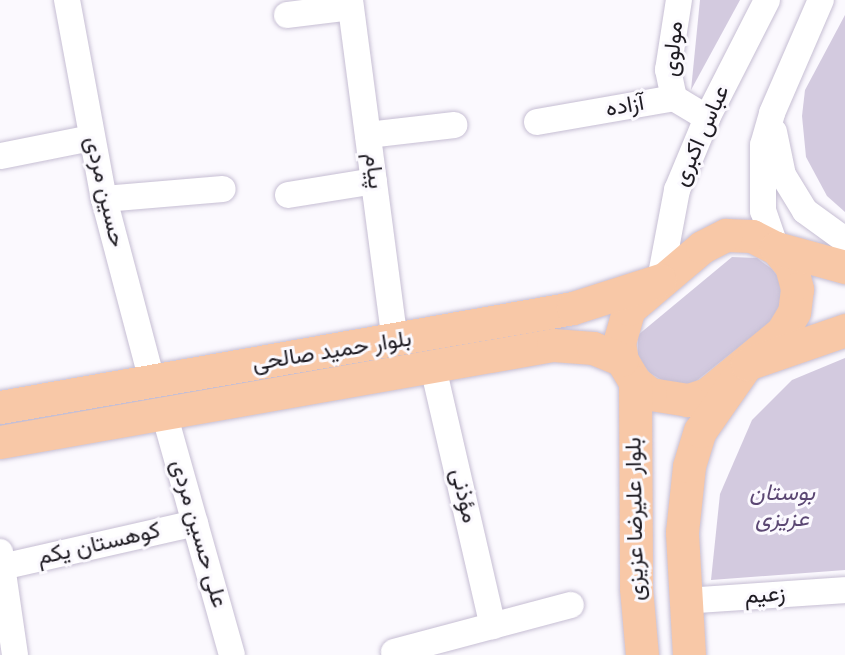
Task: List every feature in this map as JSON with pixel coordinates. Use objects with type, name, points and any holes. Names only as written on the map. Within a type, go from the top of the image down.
[{"type":"main road","points":[[776,248],[794,277],[794,312],[782,332],[747,364],[707,394],[688,400],[669,400],[628,371],[619,343],[629,309],[702,247],[726,235],[752,236],[776,248],[845,267]]},
{"type":"main road","name":"بلوار حمید صالحی","points":[[0,407],[395,342],[598,303],[660,280]]},
{"type":"main road","points":[[747,364],[845,330]]},
{"type":"main road","name":"بلوار حمید صالحی","points":[[0,442],[553,345],[593,348],[628,371]]},
{"type":"main road","name":"بلوار علیرضا عزیزی","points":[[690,655],[684,601],[682,532],[690,466],[700,430],[747,364]]},
{"type":"main road","name":"بلوار علیرضا عزیزی","points":[[628,371],[636,588],[642,655]]},
{"type":"street","name":"حسین مردی","points":[[67,0],[104,199],[152,381]]},
{"type":"street","name":"مولوی","points":[[674,98],[668,71],[679,0]]},
{"type":"street","name":"عباس اکبری","points":[[660,280],[677,190],[707,118],[767,0]]},
{"type":"street","points":[[776,248],[763,211],[760,178],[772,113],[821,0]]},
{"type":"street","points":[[287,15],[351,4]]},
{"type":"street","name":"پیام","points":[[351,4],[395,342]]},
{"type":"street","name":"آزاده","points":[[537,122],[674,98],[707,118]]},
{"type":"street","points":[[772,113],[783,175],[805,211],[845,240]]},
{"type":"street","points":[[368,135],[454,125]]},
{"type":"street","points":[[1,156],[91,138]]},
{"type":"street","points":[[288,195],[374,181]]},
{"type":"street","points":[[104,199],[223,189]]},
{"type":"street","name":"مؤذنی","points":[[433,367],[493,626]]},
{"type":"street","name":"علی حسین مردی","points":[[164,413],[232,655]]},
{"type":"street","name":"کوهستان یکم","points":[[1,559],[195,523]]},
{"type":"street","points":[[1,559],[15,655]]},
{"type":"street","name":"زعیم","points":[[684,601],[845,590]]},
{"type":"street","points":[[394,652],[571,605]]},
{"type":"green space","points":[[700,0],[740,0],[691,90]]},
{"type":"green space","points":[[845,15],[845,212],[827,196],[806,157],[802,116],[805,90]]},
{"type":"green space","points":[[732,257],[757,258],[772,269],[782,282],[778,316],[691,385],[667,383],[650,373],[638,358],[638,335]]},
{"type":"green space","name":"بوستان عزیزی","points":[[845,358],[845,570],[711,580],[720,494],[752,420],[792,380]]}]
